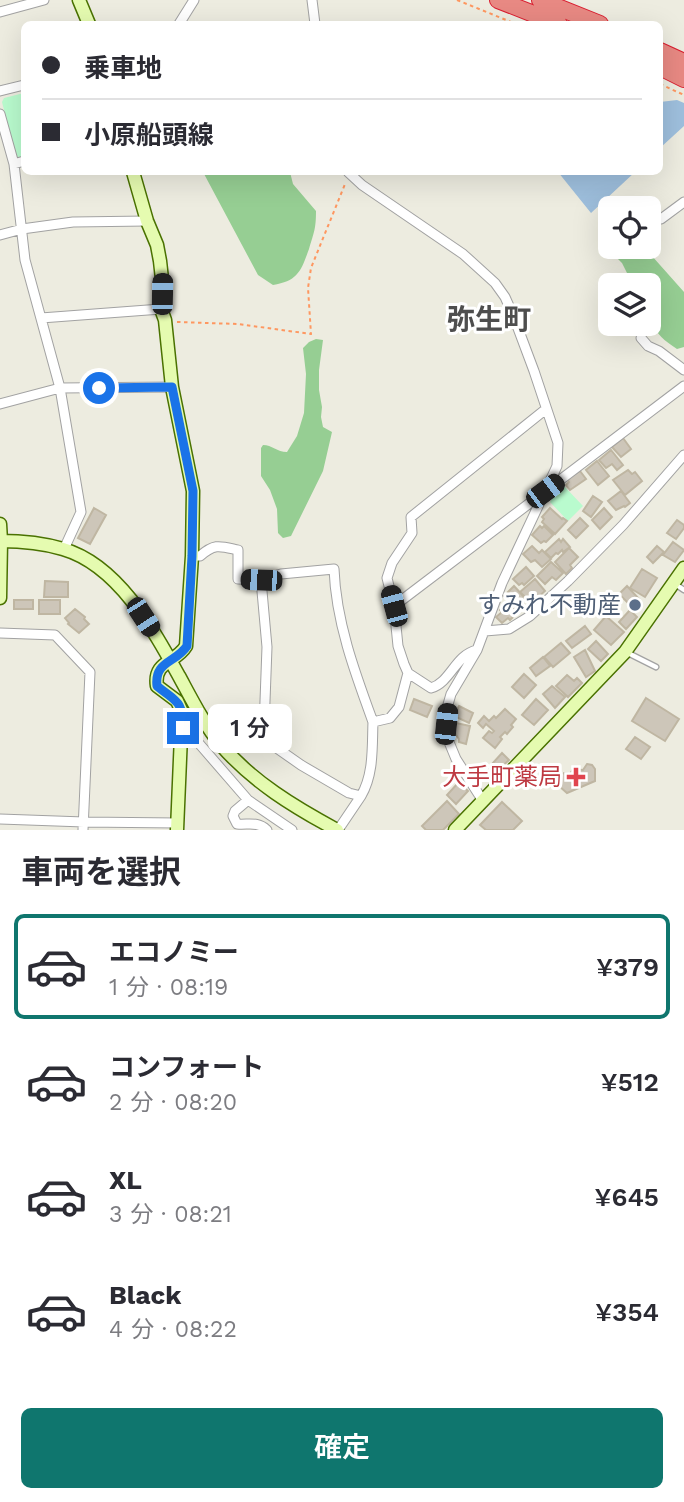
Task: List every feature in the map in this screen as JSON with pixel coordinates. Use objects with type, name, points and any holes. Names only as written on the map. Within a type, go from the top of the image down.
[{"type":"highway","points":[[498,0],[551,21]]},
{"type":"highway","points":[[540,0],[592,21]]},
{"type":"highway","points":[[663,52],[684,62]]},
{"type":"highway","points":[[663,68],[684,79]]},
{"type":"main road","points":[[79,0],[88,21]]},
{"type":"main road","points":[[134,175],[160,261],[172,387],[193,491],[187,646],[181,654],[159,669],[156,676],[157,686],[177,701],[183,712],[177,826]]},
{"type":"main road","points":[[0,524],[0,598]]},
{"type":"main road","points":[[1,541],[25,541],[64,549],[86,559],[107,574],[129,595],[170,660],[201,717],[220,744],[243,769],[298,808],[337,830]]},
{"type":"main road","points":[[455,830],[625,652],[679,587],[684,568]]},
{"type":"street","points":[[0,12],[44,0]]},
{"type":"street","points":[[181,21],[194,0]]},
{"type":"street","points":[[312,0],[315,21]]},
{"type":"street","points":[[0,91],[21,86]]},
{"type":"street","points":[[0,114],[14,164],[25,260],[60,388],[80,512],[64,549]]},
{"type":"street","points":[[14,164],[21,162]]},
{"type":"street","points":[[351,175],[463,254],[495,283],[513,316],[558,443],[556,466],[502,583],[477,650],[451,694],[446,724],[449,742],[456,760],[483,801]]},
{"type":"street","points":[[661,219],[684,202]]},
{"type":"street","points":[[0,235],[73,222],[147,221]]},
{"type":"street","points":[[41,318],[163,314]]},
{"type":"street","points":[[641,338],[648,346],[684,370]]},
{"type":"street","points":[[394,606],[684,386]]},
{"type":"street","points":[[0,404],[60,388],[172,387]]},
{"type":"street","points":[[373,722],[390,718],[399,707],[408,673],[398,646],[394,606],[387,578],[412,533],[411,517],[546,410]]},
{"type":"street","points":[[485,631],[509,629],[530,616],[623,525],[684,455]]},
{"type":"street","points":[[192,556],[200,556],[216,545],[238,550],[238,579],[261,580],[334,569],[335,588],[346,639],[373,722],[369,780],[337,830]]},
{"type":"street","points":[[261,580],[267,647],[264,728],[271,744],[358,800]]},
{"type":"street","points":[[0,633],[55,635],[90,672],[84,826]]},
{"type":"street","points":[[408,673],[431,688],[438,686],[467,653],[477,650]]},
{"type":"street","points":[[183,728],[248,800],[292,830]]},
{"type":"street","points":[[248,800],[235,811],[233,816],[237,824],[253,823],[267,830]]},
{"type":"street","points":[[0,818],[84,826],[177,826]]},
{"type":"lane","points":[[625,652],[656,667]]},
{"type":"path","points":[[457,0],[509,21]]},
{"type":"path","points":[[663,85],[684,95]]},
{"type":"path","points":[[163,314],[176,323],[238,324],[311,334],[308,288],[311,268],[348,175]]},
{"type":"green space","points":[[21,94],[21,158],[16,156],[2,102],[4,98]]},
{"type":"green space","points":[[205,175],[291,175],[293,184],[316,211],[309,249],[297,274],[288,281],[273,285],[258,275]]},
{"type":"green space","points":[[618,259],[655,259],[684,292],[684,347],[677,349],[661,336],[661,273],[627,273]]},
{"type":"green space","points":[[316,339],[323,340],[319,370],[321,417],[323,427],[332,432],[323,471],[291,536],[283,538],[278,533],[277,509],[261,476],[261,448],[266,445],[287,452],[297,436],[304,413],[306,374],[303,348]]},
{"type":"green space","points":[[564,486],[583,506],[568,521],[550,502],[555,493]]},
{"type":"water","points":[[677,100],[684,103],[684,126],[663,145],[663,102]]},
{"type":"water","points":[[560,175],[632,175],[609,196],[598,196],[598,206],[591,213]]},
{"type":"building","points":[[623,438],[631,449],[621,457],[612,447]]},
{"type":"building","points":[[611,450],[623,465],[617,470],[612,464],[606,468],[599,460]]},
{"type":"building","points":[[597,461],[609,476],[598,485],[586,470]]},
{"type":"building","points":[[628,470],[632,474],[635,472],[642,481],[625,495],[613,480]]},
{"type":"building","points":[[580,471],[586,479],[570,490],[566,485],[569,482],[567,479]]},
{"type":"building","points":[[621,491],[630,503],[616,510],[608,501]]},
{"type":"building","points":[[593,496],[602,502],[591,517],[583,511]]},
{"type":"building","points":[[94,508],[106,515],[90,544],[78,538]]},
{"type":"building","points":[[550,508],[567,521],[555,534],[542,522],[542,517]]},
{"type":"building","points":[[604,508],[612,517],[600,529],[592,520]]},
{"type":"building","points":[[580,518],[588,526],[576,538],[568,530]]},
{"type":"building","points":[[677,520],[684,528],[676,539],[667,533]]},
{"type":"building","points":[[540,526],[544,526],[553,535],[546,542],[541,543],[532,535]]},
{"type":"building","points":[[559,539],[561,542],[563,539],[570,547],[551,558],[545,552]]},
{"type":"building","points":[[673,542],[684,550],[675,562],[663,555]]},
{"type":"building","points":[[532,546],[539,553],[542,550],[551,559],[542,567],[523,554]]},
{"type":"building","points":[[657,546],[664,552],[653,563],[647,557]]},
{"type":"building","points":[[569,548],[578,557],[566,574],[555,562]]},
{"type":"building","points":[[551,562],[563,573],[556,580],[552,577],[545,584],[537,576]]},
{"type":"building","points":[[526,567],[534,576],[524,585],[519,585],[513,579]]},
{"type":"building","points":[[642,569],[657,578],[645,597],[630,588]]},
{"type":"building","points":[[535,579],[545,591],[530,602],[520,592]]},
{"type":"building","points":[[45,581],[68,582],[68,597],[44,597]]},
{"type":"building","points":[[514,586],[525,598],[515,607],[504,596]]},
{"type":"building","points":[[627,586],[639,599],[631,606],[619,594]]},
{"type":"building","points":[[14,600],[33,600],[33,609],[14,609]]},
{"type":"building","points":[[39,600],[60,600],[60,614],[39,614]]},
{"type":"building","points":[[508,602],[517,613],[502,623],[496,617]]},
{"type":"building","points":[[75,609],[89,624],[79,633],[65,618]]},
{"type":"building","points":[[630,610],[637,617],[626,629],[619,622]]},
{"type":"building","points":[[606,616],[624,632],[611,645],[594,630]]},
{"type":"building","points":[[585,626],[591,634],[572,648],[566,641]]},
{"type":"building","points":[[596,641],[608,654],[601,661],[588,649]]},
{"type":"building","points":[[561,643],[570,653],[553,667],[544,657]]},
{"type":"building","points":[[585,650],[595,671],[586,677],[574,657]]},
{"type":"building","points":[[543,657],[550,666],[536,676],[530,668]]},
{"type":"building","points":[[524,674],[536,685],[524,698],[512,687]]},
{"type":"building","points":[[567,675],[582,683],[568,697],[556,686]]},
{"type":"building","points":[[552,686],[565,697],[555,708],[543,694]]},
{"type":"building","points":[[646,698],[679,719],[665,741],[632,721]]},
{"type":"building","points":[[414,699],[432,706],[427,717],[410,710]]},
{"type":"building","points":[[536,699],[548,710],[534,725],[522,715]]},
{"type":"building","points":[[459,706],[473,713],[469,723],[454,716]]},
{"type":"building","points":[[505,709],[516,719],[507,734],[505,732],[500,737],[502,739],[495,748],[483,738],[489,731],[494,731],[486,724],[483,728],[478,723],[484,716],[489,721],[494,716],[496,718]]},
{"type":"building","points":[[456,723],[470,726],[466,744],[459,742],[454,732]]},
{"type":"building","points":[[635,737],[650,747],[641,759],[626,749]]},
{"type":"building","points":[[502,753],[509,760],[498,770],[492,764]]},
{"type":"building","points":[[587,764],[595,769],[595,781],[567,793],[559,786],[557,780],[561,775],[570,774],[573,769],[583,770]]},
{"type":"building","points":[[459,782],[468,791],[456,804],[447,795]]},
{"type":"building","points":[[447,801],[459,814],[443,830],[426,830],[422,826]]},
{"type":"building","points":[[502,802],[522,821],[513,830],[486,830],[480,825]]},
{"type":"place","name":"すみれ不動産","points":[[635,605]]},
{"type":"place","name":"大手町薬局","points":[[576,777]]},
{"type":"district","name":"弥生町","points":[[489,319]]},
{"type":"route","points":[[99,388],[172,387],[193,491],[192,556],[187,646],[181,654],[159,669],[156,676],[157,686],[177,701],[183,712],[183,728]]}]
